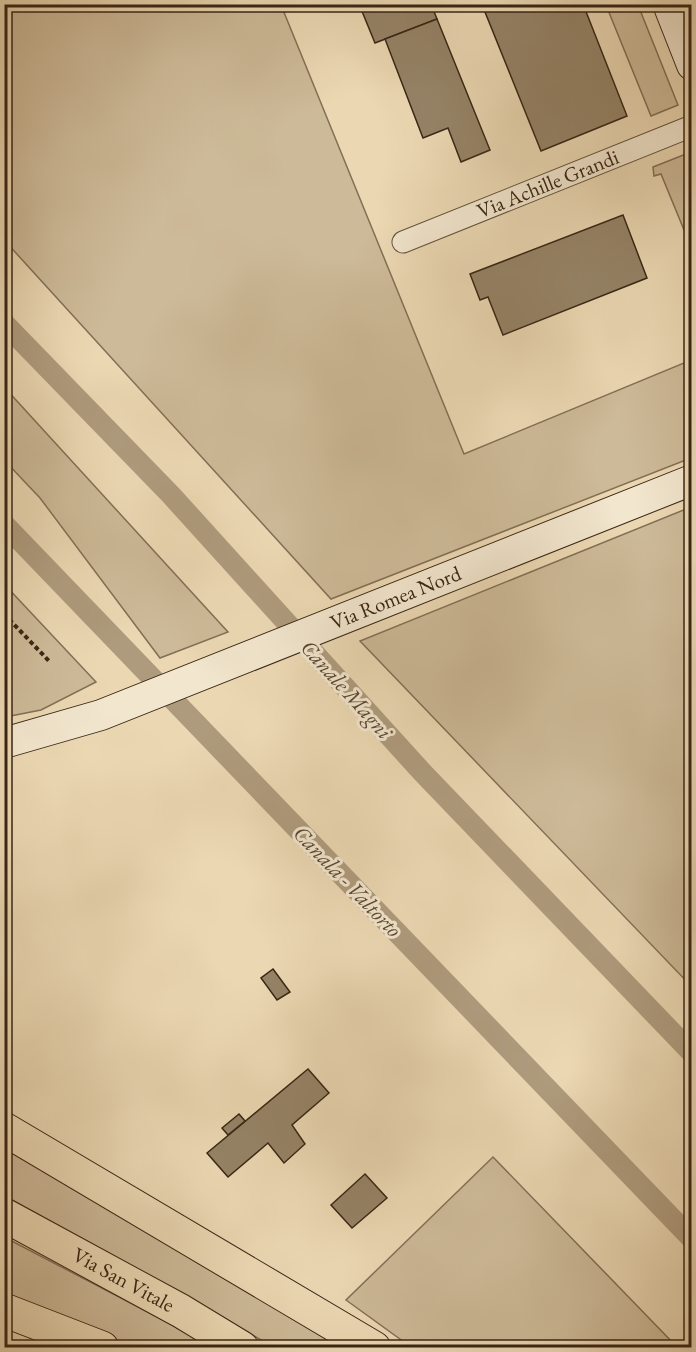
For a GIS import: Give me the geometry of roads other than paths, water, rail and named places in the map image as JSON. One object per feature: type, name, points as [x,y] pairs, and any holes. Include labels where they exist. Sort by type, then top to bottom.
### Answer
[{"type":"main road","points":[[668,4],[692,64]]},
{"type":"main road","name":"Via Romea Nord","points":[[4,764],[101,715],[692,480]]},
{"type":"main road","name":"Via Romea Nord","points":[[4,743],[101,715]]},
{"type":"main road","points":[[4,1129],[374,1347]]},
{"type":"main road","name":"Via San Vitale","points":[[4,1215],[181,1311],[242,1347]]},
{"type":"main road","points":[[4,1310],[102,1347]]},
{"type":"street","name":"Via Achille Grandi","points":[[403,242],[692,126]]},
{"type":"waterway","name":"Canale Magni","points":[[4,323],[171,495],[422,772],[692,1053]]},
{"type":"waterway","name":"Canala - Valtorto","points":[[4,524],[692,1239]]}]
